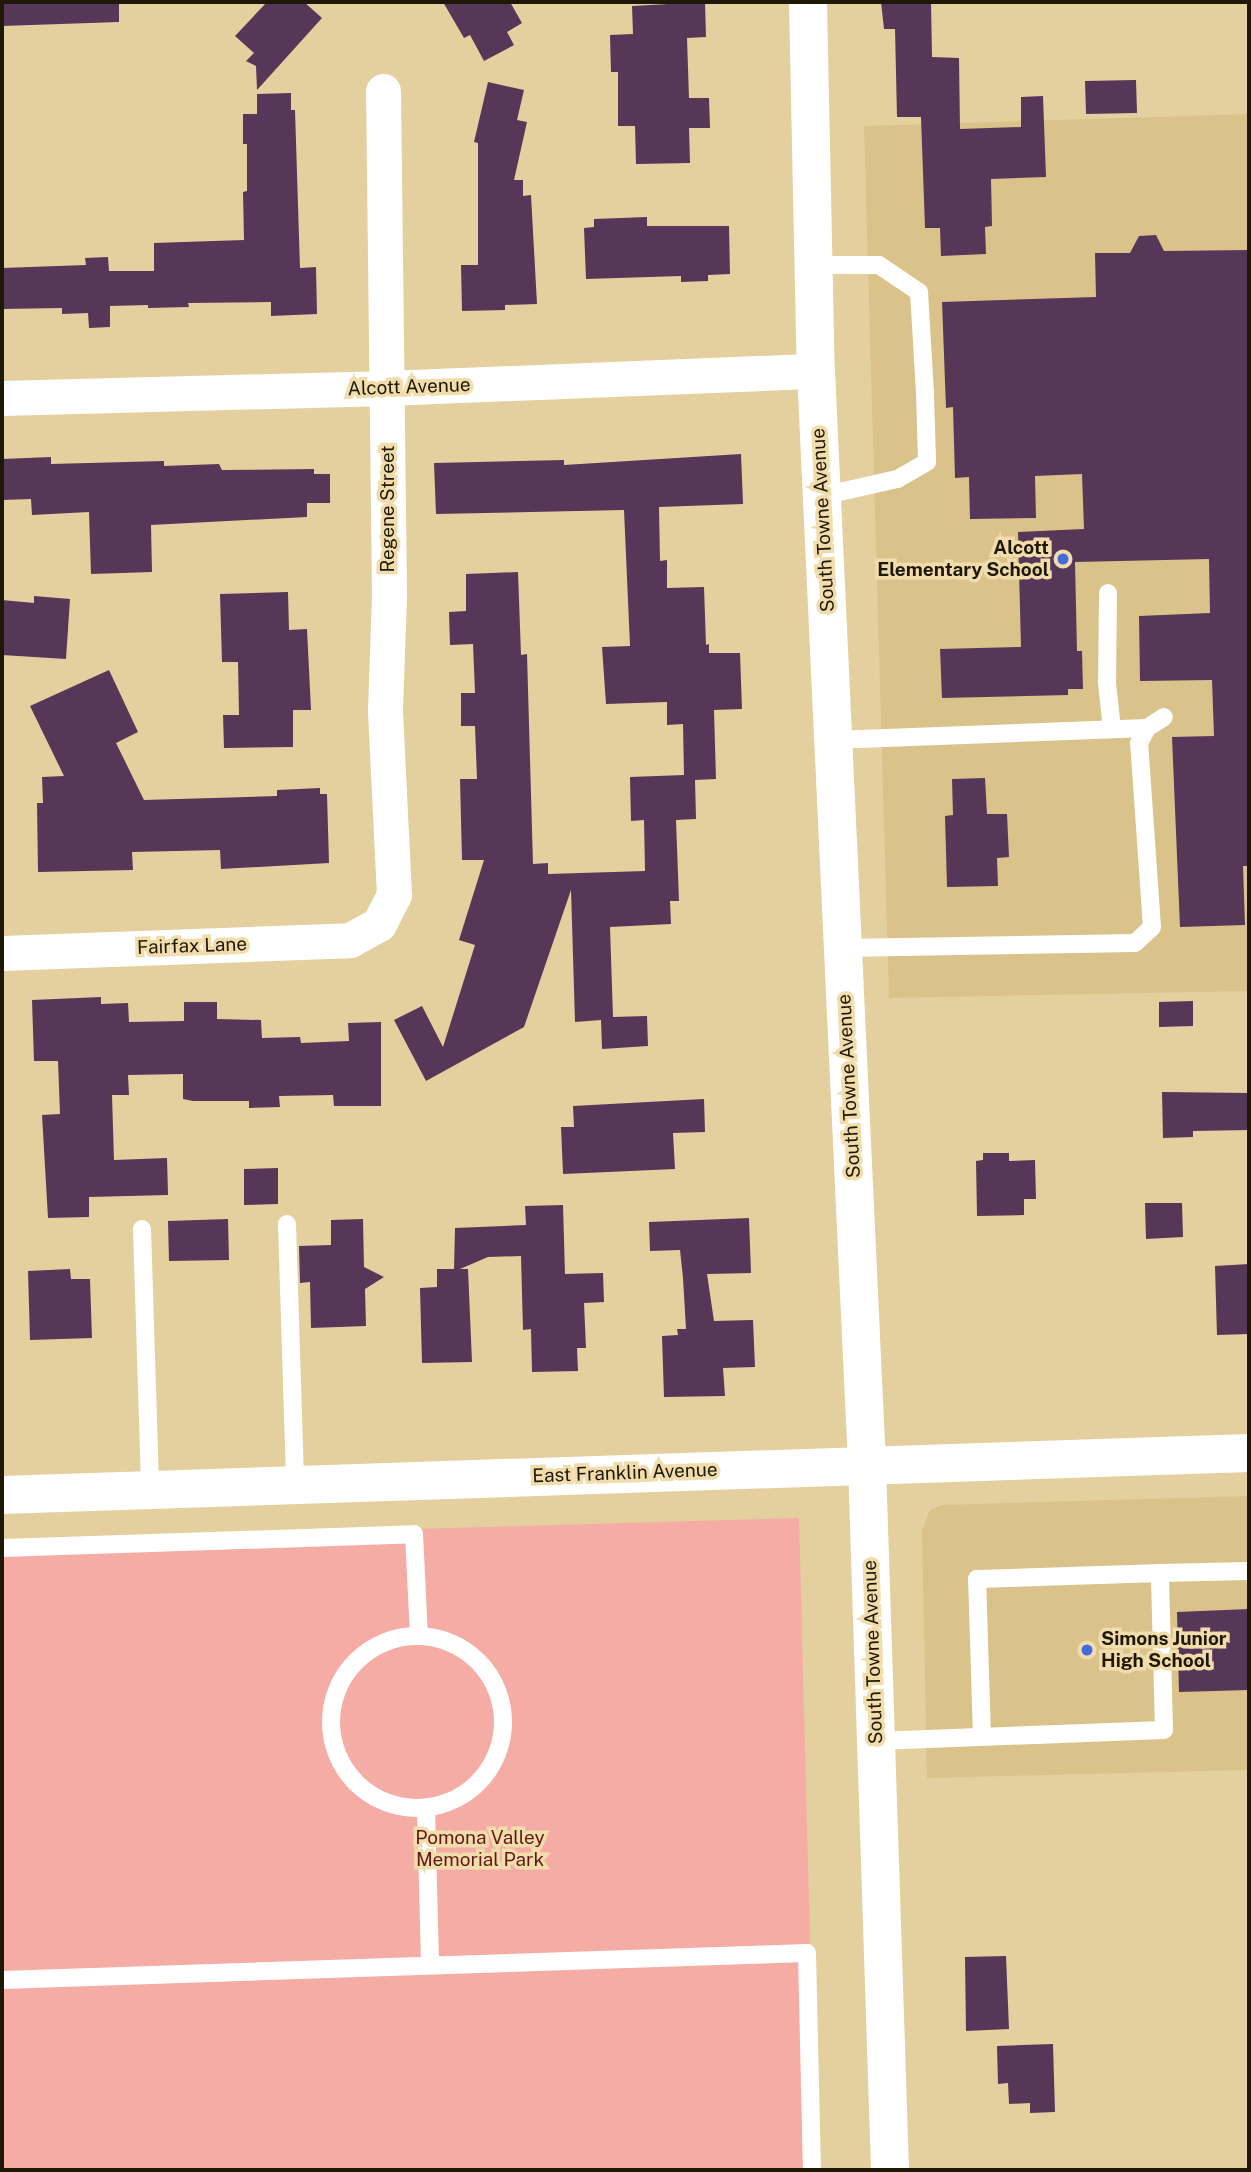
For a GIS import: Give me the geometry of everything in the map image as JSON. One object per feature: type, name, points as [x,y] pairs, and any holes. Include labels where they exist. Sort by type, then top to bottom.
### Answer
[{"type":"street","name":"South Towne Avenue","points":[[808,2],[816,371],[867,1465],[890,2170]]},
{"type":"street","name":"Regene Street","points":[[379,924],[394,895],[385,710],[388,594],[383,91]]},
{"type":"street","name":"Alcott Avenue","points":[[2,398],[387,388],[816,371]]},
{"type":"street","name":"Fairfax Lane","points":[[2,953],[350,940],[379,924]]},
{"type":"street","name":"East Franklin Avenue","points":[[2,1495],[1249,1452]]},
{"type":"lane","points":[[814,265],[879,265],[919,292],[925,393],[927,462],[897,479],[822,496]]},
{"type":"lane","points":[[1108,593],[1107,683],[1112,729]]},
{"type":"lane","points":[[834,740],[1147,727],[1164,717]]},
{"type":"lane","points":[[843,948],[1135,943],[1152,927],[1139,743],[1147,727]]},
{"type":"lane","points":[[288,1224],[295,1485]]},
{"type":"lane","points":[[142,1228],[150,1490]]},
{"type":"lane","points":[[2,1548],[414,1534],[419,1635]]},
{"type":"lane","points":[[982,1736],[977,1579],[1249,1572]]},
{"type":"lane","points":[[876,1741],[1164,1730],[1160,1573]]},
{"type":"lane","points":[[419,1635],[437,1637],[462,1647],[485,1668],[502,1701],[503,1737],[492,1767],[462,1796],[426,1809],[394,1806],[360,1788],[334,1750],[331,1706],[347,1670],[378,1645],[419,1635]]},
{"type":"lane","points":[[426,1809],[430,1965]]},
{"type":"lane","points":[[2,1980],[807,1953],[813,2170]]},
{"type":"shaded area","name":"Alcott Elementary School","points":[[1249,114],[1249,991],[889,998],[864,126]]},
{"type":"shaded area","name":"Simons Junior High School","points":[[1249,1496],[1249,1770],[927,1778],[922,1530],[930,1510],[942,1505]]},
{"type":"green space","name":"Pomona Valley Memorial Park","points":[[799,1518],[816,2170],[2,2170],[2,1541]]},
{"type":"building","points":[[2,2],[119,2],[119,22],[2,26]]},
{"type":"building","points":[[267,2],[304,2],[322,18],[257,90],[256,66],[246,61],[254,53],[235,36]]},
{"type":"building","points":[[443,2],[510,2],[522,23],[507,32],[514,45],[484,61],[470,35],[464,38]]},
{"type":"building","points":[[705,2],[706,37],[687,38],[689,98],[709,98],[710,128],[689,128],[690,163],[636,164],[635,126],[618,126],[618,72],[611,72],[610,35],[633,34],[632,6]]},
{"type":"building","points":[[881,2],[931,2],[932,57],[959,58],[960,129],[1021,127],[1021,97],[1043,96],[1046,177],[991,179],[992,226],[985,227],[986,254],[941,256],[940,228],[925,228],[921,117],[897,117],[895,29],[884,29]]},
{"type":"building","points":[[1136,80],[1137,113],[1086,114],[1085,81]]},
{"type":"building","points":[[488,82],[524,90],[517,120],[527,122],[514,180],[523,180],[523,196],[531,195],[537,304],[505,305],[505,310],[462,311],[461,265],[478,265],[478,143],[474,142]]},
{"type":"building","points":[[291,93],[291,110],[295,110],[300,268],[316,267],[317,314],[271,316],[271,302],[188,303],[189,307],[110,306],[110,327],[89,328],[88,313],[62,314],[62,308],[2,309],[2,268],[86,265],[85,258],[108,257],[109,271],[154,271],[154,243],[244,240],[243,192],[247,191],[247,144],[243,144],[243,114],[257,114],[257,94]]},
{"type":"building","points":[[647,217],[647,226],[729,226],[730,274],[708,275],[708,281],[681,282],[681,276],[586,279],[584,228],[594,227],[594,219]]},
{"type":"building","points":[[1156,235],[1164,251],[1249,250],[1249,866],[1243,866],[1245,925],[1180,927],[1172,737],[1214,736],[1212,680],[1140,681],[1139,616],[1210,613],[1209,559],[1075,562],[1077,651],[1082,651],[1083,689],[1068,689],[1068,695],[942,698],[940,649],[1021,647],[1018,532],[1084,529],[1082,474],[1035,476],[1036,518],[970,519],[969,477],[955,478],[953,407],[946,408],[942,302],[1096,297],[1095,253],[1130,253],[1139,236]]},
{"type":"building","points":[[741,454],[743,504],[659,507],[660,561],[667,560],[667,588],[704,587],[706,645],[709,644],[709,653],[740,653],[742,709],[714,710],[716,779],[695,780],[696,819],[676,820],[679,901],[670,901],[671,924],[610,927],[613,1017],[647,1016],[648,1046],[602,1049],[601,1020],[575,1022],[571,890],[524,1027],[426,1081],[394,1020],[422,1006],[443,1047],[475,945],[459,940],[484,860],[462,860],[460,779],[477,779],[475,726],[461,726],[461,693],[475,693],[473,644],[450,645],[449,612],[466,611],[466,574],[518,572],[521,655],[527,654],[533,864],[548,863],[548,874],[645,871],[644,820],[631,821],[630,777],[684,775],[683,724],[667,725],[667,702],[606,704],[602,647],[630,646],[624,510],[436,514],[434,463],[564,460],[564,465]]},
{"type":"building","points":[[51,457],[51,464],[164,461],[164,466],[219,464],[222,470],[314,469],[314,474],[330,474],[330,503],[307,503],[307,517],[151,525],[152,572],[91,574],[89,512],[32,515],[31,499],[2,500],[2,459]]},
{"type":"building","points":[[288,592],[289,630],[307,629],[311,710],[293,710],[293,747],[224,748],[223,715],[239,715],[238,662],[222,662],[220,594]]},
{"type":"building","points":[[34,596],[70,599],[66,659],[2,655],[2,600],[34,603]]},
{"type":"building","points":[[109,670],[138,732],[116,743],[144,800],[277,796],[277,790],[320,788],[320,794],[327,794],[329,863],[221,869],[220,850],[132,852],[133,870],[38,872],[37,803],[43,803],[42,777],[64,776],[30,706]]},
{"type":"building","points":[[985,778],[987,814],[1007,814],[1009,857],[997,858],[998,886],[947,887],[945,816],[953,815],[952,779]]},
{"type":"building","points":[[101,997],[101,1004],[128,1003],[129,1022],[184,1021],[184,1002],[217,1002],[217,1019],[261,1020],[262,1038],[300,1037],[301,1043],[349,1041],[348,1023],[381,1022],[381,1106],[334,1106],[333,1095],[279,1096],[280,1107],[249,1108],[249,1101],[183,1099],[183,1074],[128,1075],[129,1095],[112,1095],[114,1160],[167,1158],[168,1195],[89,1197],[89,1217],[48,1218],[42,1115],[60,1114],[58,1061],[34,1061],[32,1000]]},
{"type":"building","points":[[1193,1001],[1193,1026],[1159,1027],[1159,1002]]},
{"type":"building","points":[[1162,1092],[1249,1093],[1249,1130],[1193,1131],[1193,1137],[1163,1138]]},
{"type":"building","points":[[704,1099],[705,1132],[673,1133],[675,1169],[563,1174],[561,1127],[574,1127],[573,1106]]},
{"type":"building","points":[[983,1153],[1009,1153],[1009,1161],[1035,1160],[1036,1199],[1024,1199],[1024,1215],[977,1216],[976,1161],[983,1160]]},
{"type":"building","points":[[278,1168],[278,1204],[244,1205],[244,1169]]},
{"type":"building","points":[[1145,1203],[1182,1203],[1183,1237],[1146,1239]]},
{"type":"building","points":[[563,1205],[565,1274],[603,1273],[604,1302],[584,1303],[586,1348],[577,1348],[578,1371],[532,1372],[531,1329],[523,1330],[521,1256],[488,1257],[460,1269],[468,1269],[472,1362],[422,1363],[420,1288],[437,1287],[437,1269],[454,1269],[455,1228],[526,1225],[525,1206]]},
{"type":"building","points":[[749,1218],[751,1273],[707,1274],[714,1321],[753,1320],[755,1367],[723,1368],[725,1396],[664,1397],[662,1336],[678,1335],[677,1329],[686,1329],[683,1278],[680,1250],[650,1251],[649,1222]]},
{"type":"building","points":[[228,1219],[229,1260],[169,1261],[168,1221]]},
{"type":"building","points":[[363,1219],[364,1267],[384,1277],[365,1289],[366,1326],[311,1328],[310,1282],[300,1283],[299,1246],[331,1245],[331,1220]]},
{"type":"building","points":[[1249,1264],[1249,1334],[1217,1335],[1215,1266]]},
{"type":"building","points":[[70,1269],[71,1279],[90,1279],[92,1338],[30,1340],[28,1271]]},
{"type":"building","points":[[1249,1609],[1249,1690],[1179,1692],[1177,1612]]},
{"type":"building","points":[[1006,1956],[1009,2029],[966,2031],[965,1957]]},
{"type":"building","points":[[1053,2044],[1055,2112],[1030,2113],[1030,2103],[1009,2104],[1008,2083],[998,2084],[997,2046]]},
{"type":"place","name":"Alcott Elementary School","points":[[1063,559]]},
{"type":"place","name":"Simons Junior High School","points":[[1087,1650]]}]
